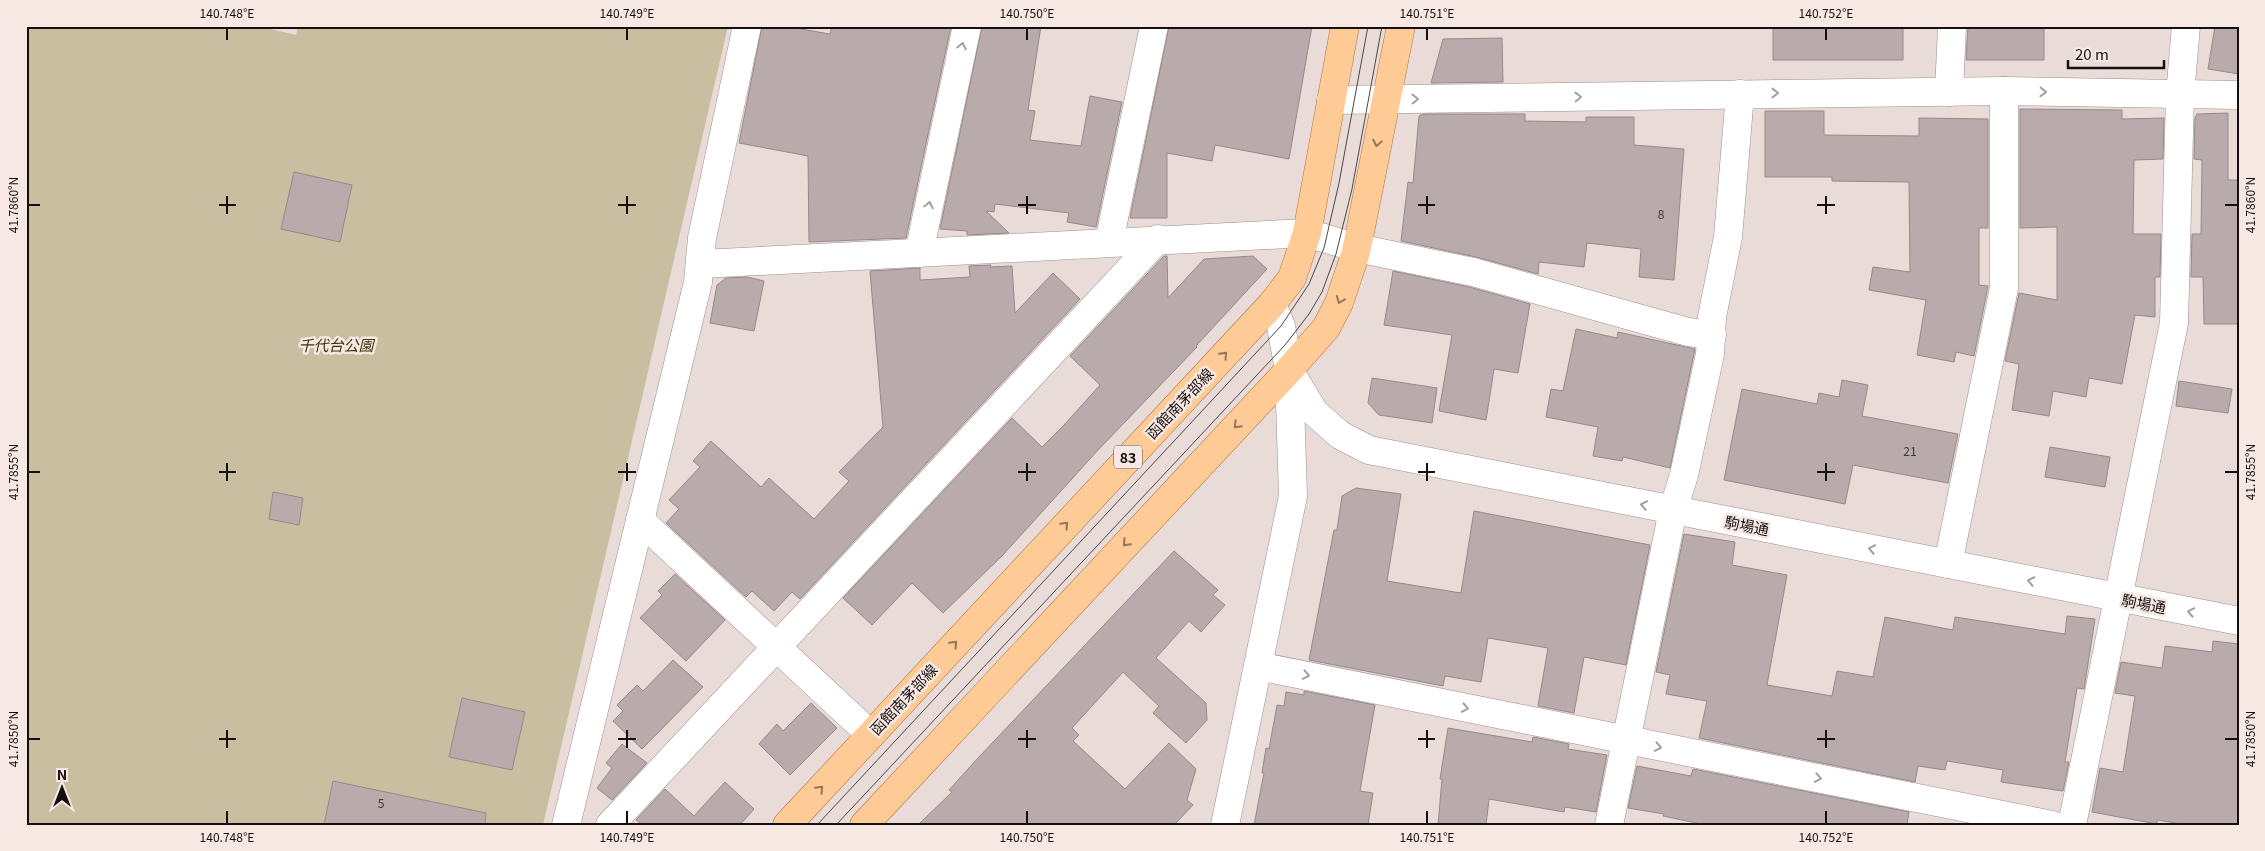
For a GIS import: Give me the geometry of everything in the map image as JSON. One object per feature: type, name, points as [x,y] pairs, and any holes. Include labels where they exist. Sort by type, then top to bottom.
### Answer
[{"type":"main road","name":"函館南茅部線","points":[[787,825],[1272,304],[1292,278],[1307,233],[1345,26]]},
{"type":"main road","points":[[864,825],[1326,328],[1339,303],[1357,248],[1401,26]]},
{"type":"street","points":[[566,825],[701,264],[702,238],[747,26]]},
{"type":"street","points":[[919,253],[967,26]]},
{"type":"street","points":[[1109,242],[1154,26]]},
{"type":"street","points":[[1948,92],[1952,26]]},
{"type":"street","points":[[2072,825],[2174,323],[2180,95],[2186,26]]},
{"type":"street","points":[[1331,100],[2004,90],[2239,95]]},
{"type":"street","points":[[1948,564],[2004,288],[2004,90]]},
{"type":"street","points":[[1610,825],[1673,510],[1684,475],[1712,335],[1712,317],[1728,237],[1740,94]]},
{"type":"street","points":[[701,264],[1158,239],[1307,233],[1357,248],[1473,272],[1688,332],[1712,335]]},
{"type":"street","points":[[610,825],[1158,239]]},
{"type":"street","points":[[1225,825],[1293,496],[1289,370],[1281,326],[1272,304]]},
{"type":"street","name":"駒場通","points":[[1289,370],[1314,412],[1340,435],[1369,450],[2239,621]]},
{"type":"street","points":[[640,520],[778,646],[870,735]]},
{"type":"street","points":[[1258,666],[2052,825]]},
{"type":"green space","name":"千代台公園","points":[[26,26],[258,26],[296,35],[298,26],[728,26],[543,825],[26,825]]},
{"type":"building","points":[[762,26],[784,26],[830,34],[832,26],[951,26],[906,238],[809,242],[808,156],[739,143]]},
{"type":"building","points":[[982,26],[1041,26],[1028,110],[1035,111],[1030,140],[1081,146],[1090,96],[1122,102],[1096,227],[1067,222],[1069,213],[995,204],[994,212],[986,211],[1009,233],[967,235],[967,231],[940,229]]},
{"type":"building","points":[[1169,26],[1312,26],[1289,159],[1215,145],[1212,161],[1167,153],[1167,218],[1130,218]]},
{"type":"building","points":[[1773,26],[1903,26],[1903,60],[1773,60]]},
{"type":"building","points":[[1968,26],[2044,26],[2044,60],[1966,60]]},
{"type":"building","points":[[2215,26],[2239,26],[2239,74],[2208,69]]},
{"type":"building","points":[[1502,38],[1503,82],[1431,83],[1443,39]]},
{"type":"building","points":[[2020,109],[2122,110],[2122,119],[2164,118],[2163,159],[2134,160],[2133,234],[2161,234],[2160,277],[2155,277],[2155,317],[2135,315],[2122,384],[2089,378],[2086,397],[2053,391],[2049,416],[2012,410],[2019,364],[2005,361],[2019,293],[2057,300],[2057,227],[2020,228]]},
{"type":"building","points":[[1765,111],[1824,111],[1824,135],[1919,136],[1919,118],[1988,119],[1988,228],[1979,228],[1979,285],[1988,286],[1974,356],[1956,352],[1954,362],[1917,355],[1926,300],[1869,290],[1873,267],[1910,272],[1909,182],[1832,181],[1832,177],[1765,177]]},
{"type":"building","points":[[2228,113],[2228,180],[2239,180],[2239,324],[2204,324],[2203,277],[2191,277],[2192,234],[2201,234],[2202,160],[2194,159],[2195,118],[2197,114]]},
{"type":"building","points":[[1423,114],[1525,114],[1525,121],[1586,122],[1586,117],[1634,117],[1634,145],[1684,149],[1674,280],[1639,277],[1641,249],[1587,243],[1584,267],[1539,262],[1538,274],[1476,257],[1401,241],[1408,182],[1413,183],[1419,116]]},
{"type":"building","points":[[294,172],[352,185],[340,242],[281,229]]},
{"type":"building","points":[[1164,256],[1167,256],[1168,298],[1204,259],[1253,256],[1267,269],[1002,556],[943,613],[912,583],[872,625],[843,598],[1012,418],[1042,447],[1064,425],[1100,385],[1070,356]]},
{"type":"building","points":[[991,265],[990,267],[1012,266],[1015,313],[1053,273],[1080,299],[800,599],[792,592],[774,611],[752,591],[746,597],[666,523],[679,509],[669,500],[700,467],[693,461],[711,441],[761,487],[769,478],[814,519],[849,481],[839,472],[883,427],[870,271],[920,268],[920,280],[970,277],[969,266]]},
{"type":"building","points":[[1393,271],[1469,287],[1530,304],[1518,373],[1494,369],[1486,420],[1439,411],[1452,335],[1384,325]]},
{"type":"building","points":[[747,277],[764,281],[754,331],[710,323],[717,285],[726,278]]},
{"type":"building","points":[[1576,329],[1617,338],[1618,332],[1695,349],[1670,468],[1623,457],[1622,461],[1593,456],[1598,427],[1546,417],[1551,389],[1563,391]]},
{"type":"building","points":[[1372,378],[1437,388],[1432,423],[1379,415],[1368,403]]},
{"type":"building","points":[[1842,380],[1868,385],[1862,416],[1958,434],[1948,483],[1853,465],[1845,504],[1724,480],[1742,389],[1817,404],[1819,393],[1839,397]]},
{"type":"building","points":[[2179,381],[2232,389],[2228,413],[2176,406]]},
{"type":"building","points":[[2050,447],[2110,457],[2105,487],[2045,477]]},
{"type":"building","points":[[1356,488],[1401,494],[1387,581],[1461,593],[1474,511],[1650,545],[1626,665],[1584,657],[1574,713],[1538,706],[1548,648],[1488,638],[1481,682],[1445,676],[1443,686],[1309,660],[1334,530],[1337,530],[1342,496]]},
{"type":"building","points":[[273,492],[303,498],[299,525],[269,519]]},
{"type":"building","points":[[1684,534],[1735,542],[1732,565],[1787,575],[1767,685],[1832,696],[1837,671],[1873,677],[1885,617],[1953,630],[1955,617],[2065,634],[2067,616],[2095,619],[2084,689],[2077,688],[2065,762],[2069,762],[2063,791],[2001,782],[2003,770],[1947,761],[1945,770],[1918,766],[1915,782],[1699,738],[1707,701],[1666,694],[1670,675],[1656,672]]},
{"type":"building","points":[[1174,551],[1218,590],[1213,595],[1225,605],[1201,632],[1189,621],[1156,658],[1206,703],[1207,720],[1186,743],[1153,713],[1159,706],[1123,672],[1072,728],[1079,735],[1073,741],[1125,789],[1169,743],[1196,769],[1187,800],[1193,805],[1174,825],[918,825],[952,792],[949,790],[978,758]]},
{"type":"building","points":[[675,574],[725,620],[686,661],[640,618],[662,595],[658,591]]},
{"type":"building","points":[[2213,641],[2239,644],[2239,825],[2187,825],[2157,820],[2157,824],[2092,812],[2100,768],[2123,772],[2135,696],[2115,693],[2121,662],[2162,668],[2165,646],[2212,652]]},
{"type":"building","points":[[673,660],[703,687],[642,749],[613,721],[623,711],[617,705],[637,685],[643,691]]},
{"type":"building","points":[[1304,691],[1375,705],[1360,791],[1373,793],[1368,825],[1254,825],[1264,773],[1262,773],[1266,748],[1269,749],[1277,705],[1284,706],[1286,692],[1304,695]]},
{"type":"building","points":[[462,698],[525,712],[512,770],[449,757]]},
{"type":"building","points":[[811,703],[837,728],[790,775],[759,744],[777,724],[783,731]]},
{"type":"building","points":[[1448,728],[1532,742],[1533,737],[1569,744],[1568,749],[1607,755],[1596,812],[1565,807],[1564,812],[1489,799],[1486,825],[1438,825],[1442,779],[1440,779]]},
{"type":"building","points":[[622,744],[647,763],[612,800],[597,788],[612,768],[606,763]]},
{"type":"building","points":[[1637,766],[1691,776],[1693,769],[1909,812],[1907,825],[1706,825],[1663,816],[1664,814],[1628,808]]},
{"type":"building","points":[[333,781],[486,813],[485,825],[324,825]]},
{"type":"building","points":[[725,782],[754,809],[740,825],[643,825],[636,820],[665,789],[694,816]]},
{"type":"tram line","points":[[817,825],[1281,326],[1309,284],[1324,248],[1339,183],[1368,26]]},
{"type":"tram line","points":[[836,825],[1285,345],[1309,314],[1322,292],[1336,254],[1352,189],[1382,26]]}]
